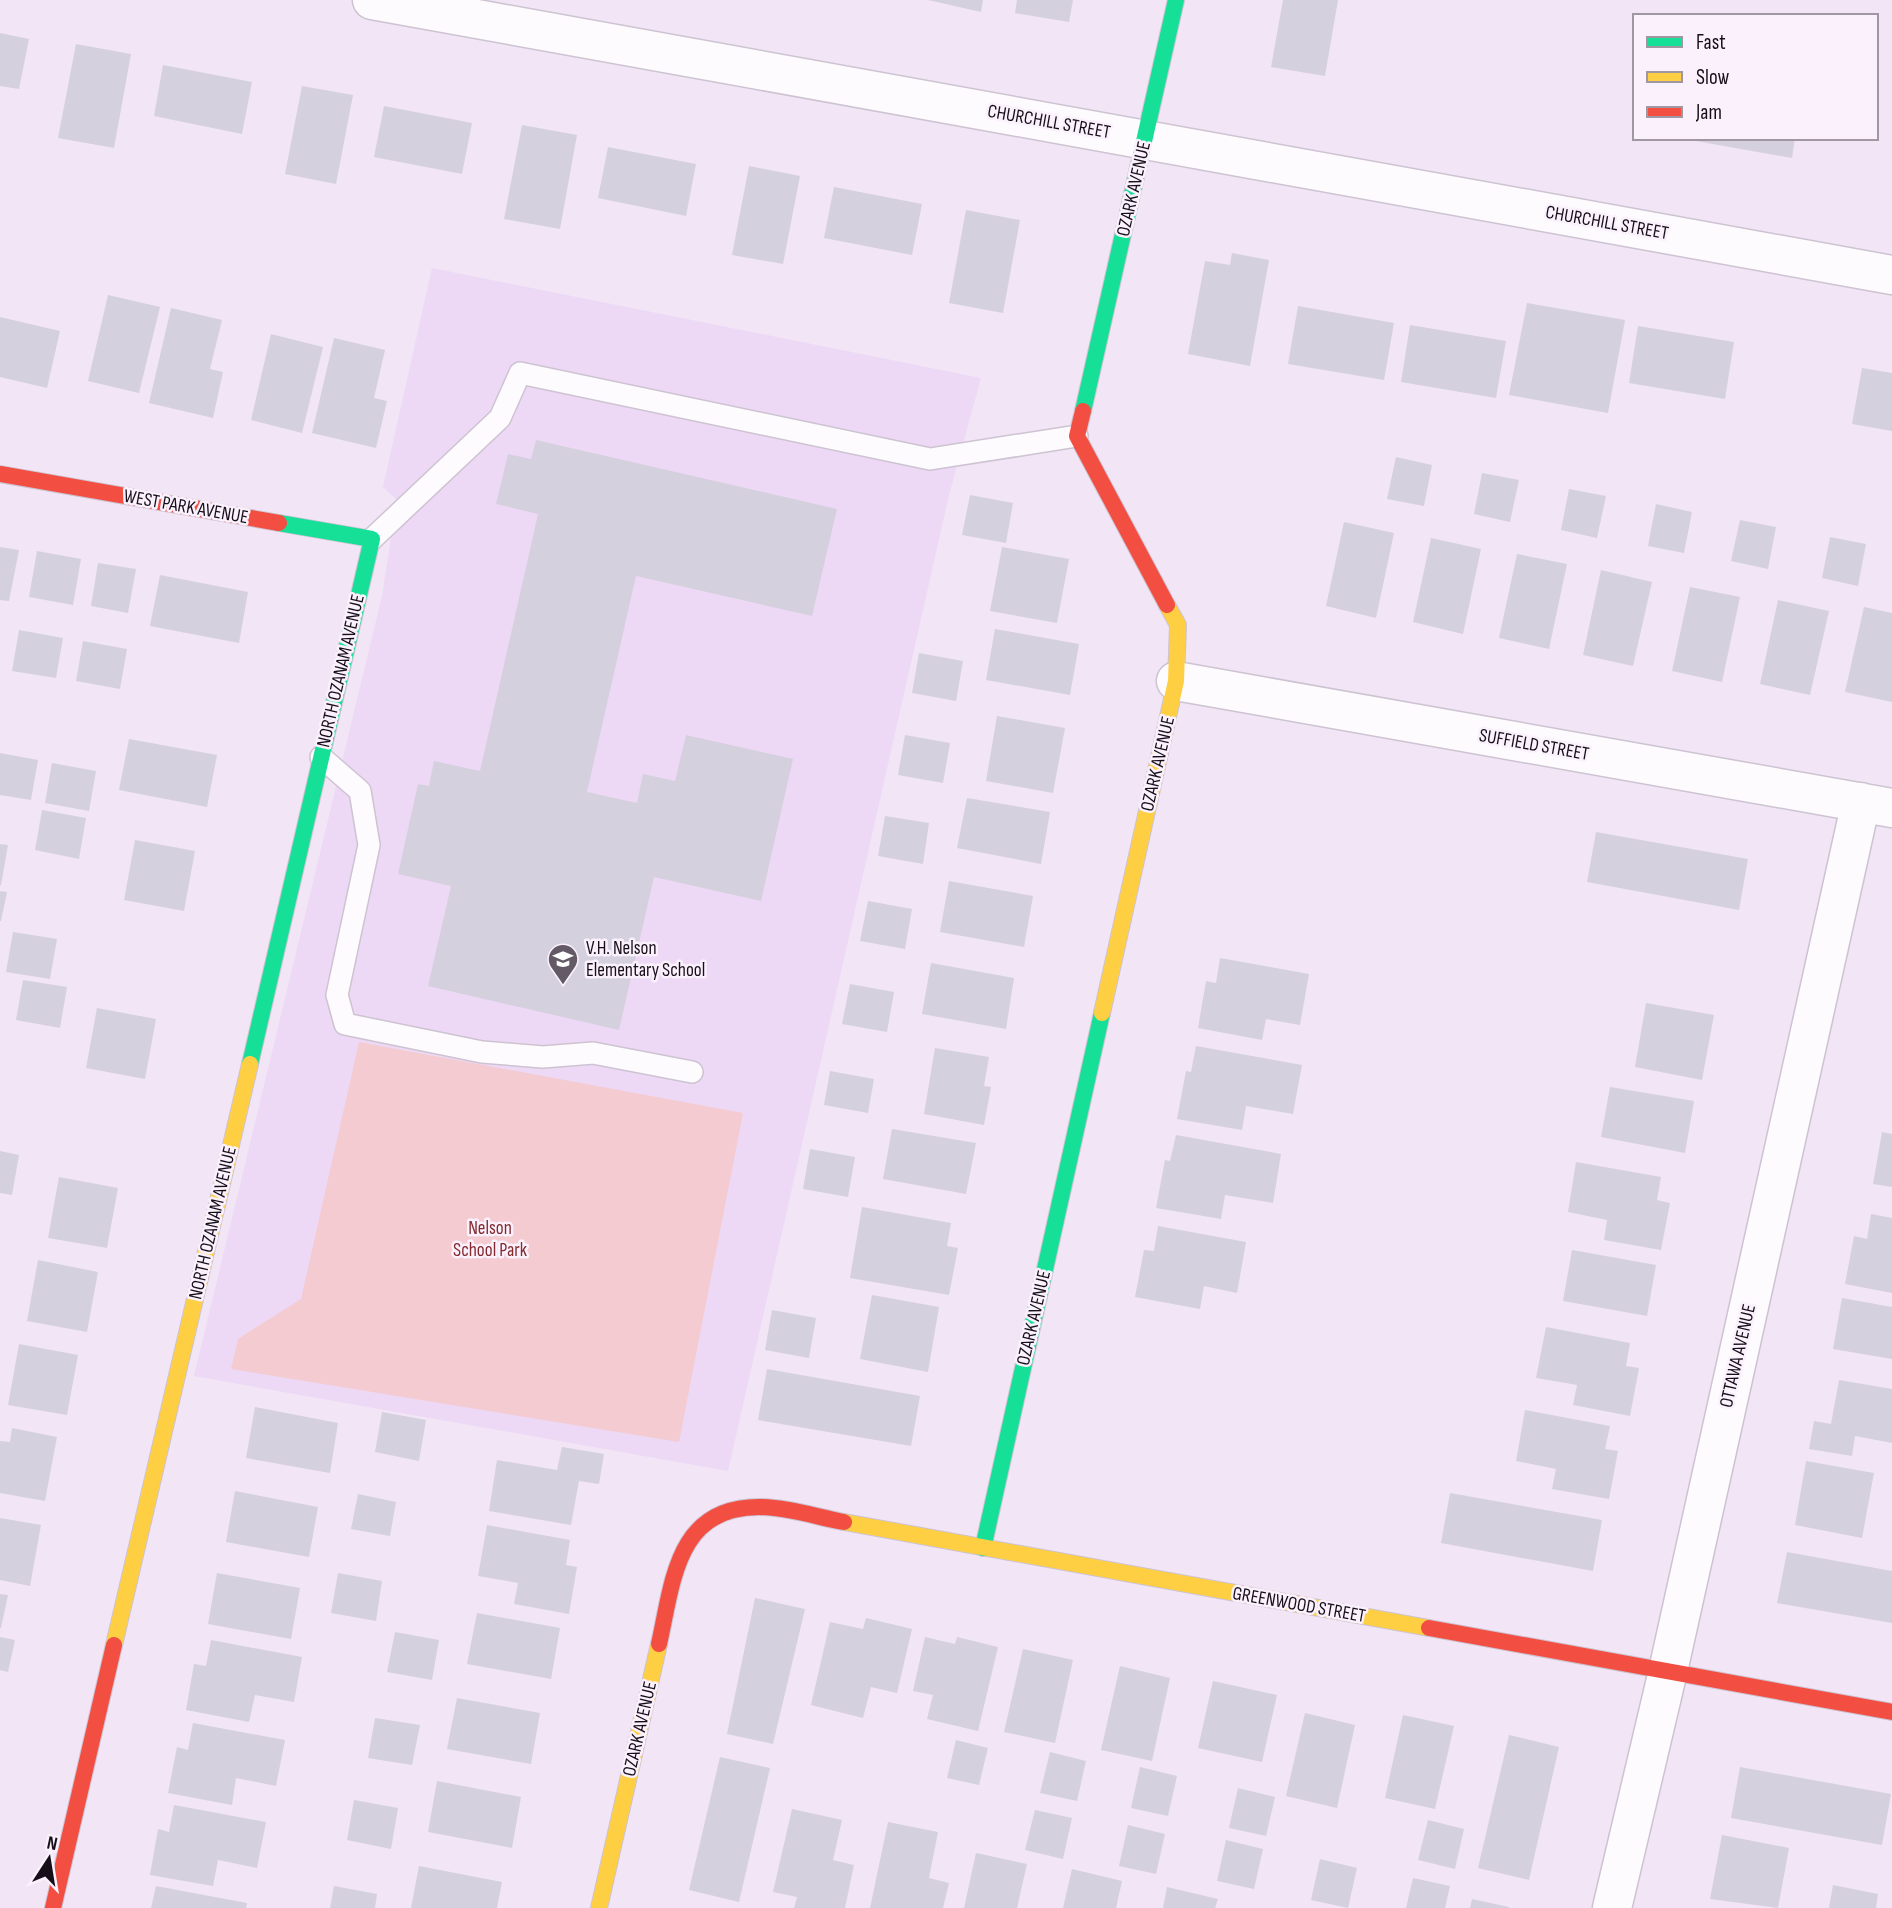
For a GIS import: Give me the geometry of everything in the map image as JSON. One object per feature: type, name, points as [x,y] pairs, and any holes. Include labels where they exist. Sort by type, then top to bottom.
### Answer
[{"type":"street","name":"CHURCHILL STREET","points":[[372,0],[1892,275]]},
{"type":"street","name":"OZARK AVENUE","points":[[983,1548],[1176,681],[1178,625],[1077,436],[1176,0]]},
{"type":"street","name":"WEST PARK AVENUE","points":[[0,474],[372,539]]},
{"type":"street","name":"NORTH OZANAM AVENUE","points":[[53,1908],[372,539]]},
{"type":"street","name":"SUFFIELD STREET","points":[[1176,681],[1876,805]]},
{"type":"street","name":"OTTAWA AVENUE","points":[[1612,1908],[1876,805]]},
{"type":"street","name":"GREENWOOD STREET","points":[[706,1517],[726,1510],[760,1507],[1892,1712]]},
{"type":"street","name":"OZARK AVENUE","points":[[599,1908],[676,1567],[687,1540],[706,1517]]},
{"type":"lane","points":[[372,539],[500,418],[520,373],[930,459],[1077,436]]},
{"type":"lane","points":[[321,757],[360,791],[369,845],[337,995],[345,1024],[482,1052],[543,1058],[593,1053],[692,1072]]},
{"type":"shaded area","name":"V.H. Nelson Elementary School","points":[[432,268],[981,378],[949,495],[728,1471],[194,1376],[382,596],[397,500],[383,487]]},
{"type":"green space","name":"Nelson School Park","points":[[359,1042],[743,1113],[679,1442],[231,1369],[238,1339],[301,1299]]},
{"type":"building","points":[[928,0],[983,0],[981,12]]},
{"type":"building","points":[[1017,0],[1073,0],[1069,22],[1015,13]]},
{"type":"building","points":[[1283,0],[1338,0],[1325,76],[1271,67]]},
{"type":"building","points":[[0,33],[29,39],[19,89],[0,86]]},
{"type":"building","points":[[76,44],[131,54],[114,148],[58,138]]},
{"type":"building","points":[[163,65],[252,82],[242,134],[154,116]]},
{"type":"building","points":[[302,86],[353,95],[336,184],[285,174]]},
{"type":"building","points":[[384,106],[472,123],[462,174],[374,157]]},
{"type":"building","points":[[522,125],[577,135],[560,229],[504,219]]},
{"type":"building","points":[[1696,140],[1795,140],[1792,158]]},
{"type":"building","points":[[608,147],[696,164],[686,216],[598,198]]},
{"type":"building","points":[[749,166],[800,176],[783,264],[732,255]]},
{"type":"building","points":[[834,187],[922,204],[912,255],[824,238]]},
{"type":"building","points":[[966,210],[1020,220],[1003,313],[949,303]]},
{"type":"building","points":[[1232,253],[1269,260],[1250,366],[1188,354],[1205,261],[1230,265]]},
{"type":"building","points":[[108,295],[160,307],[139,393],[88,381]]},
{"type":"building","points":[[1527,303],[1625,320],[1608,413],[1509,395]]},
{"type":"building","points":[[1298,306],[1394,323],[1384,380],[1288,364]]},
{"type":"building","points":[[171,308],[222,320],[210,369],[223,372],[213,418],[149,403]]},
{"type":"building","points":[[0,317],[60,331],[47,388],[0,377]]},
{"type":"building","points":[[1410,325],[1506,341],[1496,398],[1401,382]]},
{"type":"building","points":[[1638,326],[1734,342],[1725,399],[1629,383]]},
{"type":"building","points":[[271,334],[323,347],[302,433],[251,420]]},
{"type":"building","points":[[334,338],[385,350],[374,398],[387,401],[376,448],[312,433]]},
{"type":"building","points":[[1862,368],[1892,373],[1892,431],[1852,424]]},
{"type":"building","points":[[536,440],[837,509],[812,616],[636,576],[587,792],[637,803],[643,774],[675,781],[686,735],[793,759],[761,901],[654,877],[619,1030],[428,986],[451,886],[398,874],[418,784],[429,786],[434,761],[480,771],[538,514],[496,504],[508,454],[531,459]]},
{"type":"building","points":[[1396,457],[1432,465],[1424,506],[1387,499]]},
{"type":"building","points":[[1482,473],[1519,480],[1510,522],[1474,514]]},
{"type":"building","points":[[1569,489],[1606,496],[1597,538],[1561,530]]},
{"type":"building","points":[[970,495],[1013,503],[1006,543],[962,535]]},
{"type":"building","points":[[1656,504],[1692,512],[1684,553],[1648,546]]},
{"type":"building","points":[[1740,520],[1776,527],[1768,569],[1731,561]]},
{"type":"building","points":[[1344,522],[1394,533],[1376,618],[1326,606]]},
{"type":"building","points":[[1830,537],[1866,544],[1858,586],[1822,578]]},
{"type":"building","points":[[1431,538],[1481,549],[1463,634],[1413,622]]},
{"type":"building","points":[[0,547],[19,550],[9,601],[0,600]]},
{"type":"building","points":[[1002,547],[1069,559],[1057,623],[990,611]]},
{"type":"building","points":[[37,551],[81,559],[73,605],[29,597]]},
{"type":"building","points":[[1517,554],[1567,564],[1549,649],[1499,638]]},
{"type":"building","points":[[98,563],[136,569],[128,613],[91,606]]},
{"type":"building","points":[[1601,570],[1652,582],[1633,666],[1583,655]]},
{"type":"building","points":[[160,575],[248,592],[239,643],[150,626]]},
{"type":"building","points":[[1690,587],[1740,597],[1722,682],[1672,671]]},
{"type":"building","points":[[1778,600],[1829,611],[1810,695],[1760,684]]},
{"type":"building","points":[[1864,607],[1892,613],[1892,702],[1845,692]]},
{"type":"building","points":[[995,629],[1079,644],[1070,695],[986,680]]},
{"type":"building","points":[[19,630],[63,638],[56,678],[12,671]]},
{"type":"building","points":[[83,641],[127,649],[120,689],[76,681]]},
{"type":"building","points":[[919,653],[963,661],[956,701],[912,693]]},
{"type":"building","points":[[997,716],[1065,728],[1053,793],[986,781]]},
{"type":"building","points":[[905,735],[950,743],[943,783],[898,775]]},
{"type":"building","points":[[129,739],[217,755],[207,807],[119,790]]},
{"type":"building","points":[[0,753],[38,760],[31,800],[0,795]]},
{"type":"building","points":[[52,763],[96,771],[89,811],[45,803]]},
{"type":"building","points":[[967,798],[1050,812],[1041,864],[957,848]]},
{"type":"building","points":[[42,810],[86,818],[79,859],[35,850]]},
{"type":"building","points":[[885,816],[929,823],[923,864],[878,856]]},
{"type":"building","points":[[1596,832],[1748,859],[1739,910],[1587,882]]},
{"type":"building","points":[[135,840],[195,851],[184,911],[124,900]]},
{"type":"building","points":[[0,844],[8,845],[1,885],[0,885]]},
{"type":"building","points":[[949,881],[1033,896],[1024,947],[940,932]]},
{"type":"building","points":[[0,891],[7,892],[1,921],[0,921]]},
{"type":"building","points":[[868,901],[912,909],[905,949],[860,941]]},
{"type":"building","points":[[13,932],[57,939],[50,979],[6,972]]},
{"type":"building","points":[[1220,958],[1309,974],[1300,1025],[1266,1019],[1262,1040],[1198,1028],[1206,981],[1216,983]]},
{"type":"building","points":[[931,963],[1014,978],[1006,1029],[922,1014]]},
{"type":"building","points":[[23,980],[67,987],[60,1028],[16,1020]]},
{"type":"building","points":[[850,984],[894,992],[887,1032],[842,1024]]},
{"type":"building","points":[[1646,1003],[1714,1015],[1702,1080],[1635,1067]]},
{"type":"building","points":[[97,1008],[156,1019],[145,1079],[86,1068]]},
{"type":"building","points":[[1196,1046],[1302,1065],[1293,1114],[1246,1106],[1242,1130],[1177,1119],[1186,1071],[1191,1072]]},
{"type":"building","points":[[935,1048],[989,1057],[984,1086],[991,1087],[984,1125],[924,1114]]},
{"type":"building","points":[[830,1071],[874,1079],[868,1113],[824,1105]]},
{"type":"building","points":[[1610,1087],[1694,1101],[1685,1153],[1601,1137]]},
{"type":"building","points":[[892,1129],[976,1143],[966,1194],[883,1179]]},
{"type":"building","points":[[1882,1132],[1892,1134],[1892,1187],[1873,1184]]},
{"type":"building","points":[[1176,1135],[1281,1154],[1273,1203],[1225,1195],[1221,1219],[1156,1208],[1165,1160],[1170,1161]]},
{"type":"building","points":[[810,1149],[855,1157],[848,1197],[803,1189]]},
{"type":"building","points":[[0,1151],[19,1155],[12,1195],[0,1193]]},
{"type":"building","points":[[1576,1162],[1661,1177],[1657,1200],[1670,1203],[1661,1250],[1604,1240],[1607,1220],[1568,1212]]},
{"type":"building","points":[[59,1177],[118,1188],[107,1248],[48,1238]]},
{"type":"building","points":[[862,1207],[951,1223],[947,1246],[958,1248],[949,1295],[850,1278]]},
{"type":"building","points":[[1871,1214],[1892,1218],[1892,1293],[1845,1284],[1854,1236],[1867,1239]]},
{"type":"building","points":[[1158,1226],[1246,1242],[1237,1293],[1204,1286],[1200,1309],[1135,1297],[1144,1250],[1154,1251]]},
{"type":"building","points":[[1572,1250],[1656,1265],[1647,1316],[1563,1301]]},
{"type":"building","points":[[38,1260],[98,1272],[87,1332],[27,1321]]},
{"type":"building","points":[[872,1295],[939,1307],[928,1372],[860,1359]]},
{"type":"building","points":[[1842,1298],[1892,1307],[1892,1359],[1833,1349]]},
{"type":"building","points":[[772,1310],[816,1318],[809,1358],[765,1350]]},
{"type":"building","points":[[1546,1327],[1630,1343],[1626,1366],[1639,1368],[1630,1416],[1573,1405],[1577,1385],[1536,1378]]},
{"type":"building","points":[[19,1344],[78,1355],[67,1415],[8,1405]]},
{"type":"building","points":[[767,1369],[920,1396],[911,1446],[758,1420]]},
{"type":"building","points":[[1839,1380],[1892,1389],[1892,1443],[1855,1436],[1852,1456],[1809,1449],[1814,1421],[1831,1424]]},
{"type":"building","points":[[255,1407],[338,1423],[330,1473],[246,1458]]},
{"type":"building","points":[[1525,1410],[1610,1426],[1605,1449],[1618,1451],[1609,1499],[1552,1489],[1556,1469],[1516,1461]]},
{"type":"building","points":[[382,1412],[426,1420],[419,1461],[375,1452]]},
{"type":"building","points":[[12,1428],[57,1437],[45,1501],[0,1493],[0,1441],[10,1442]]},
{"type":"building","points":[[562,1447],[604,1454],[599,1484],[579,1481],[571,1525],[489,1511],[497,1460],[557,1470]]},
{"type":"building","points":[[1806,1461],[1874,1473],[1862,1538],[1795,1525]]},
{"type":"building","points":[[235,1491],[318,1507],[309,1557],[226,1542]]},
{"type":"building","points":[[1450,1493],[1602,1520],[1593,1571],[1441,1543]]},
{"type":"building","points":[[358,1494],[396,1502],[390,1536],[351,1529]]},
{"type":"building","points":[[0,1518],[41,1525],[30,1586],[0,1580]]},
{"type":"building","points":[[487,1525],[570,1540],[566,1565],[577,1567],[569,1614],[514,1604],[518,1583],[478,1576]]},
{"type":"building","points":[[1787,1552],[1892,1571],[1892,1623],[1777,1603]]},
{"type":"building","points":[[217,1573],[300,1588],[291,1639],[208,1624]]},
{"type":"building","points":[[338,1573],[382,1581],[376,1621],[331,1613]]},
{"type":"building","points":[[0,1594],[8,1595],[1,1628],[0,1628]]},
{"type":"building","points":[[755,1598],[805,1609],[773,1744],[727,1734]]},
{"type":"building","points":[[477,1613],[560,1628],[551,1679],[467,1664]]},
{"type":"building","points":[[866,1618],[912,1629],[897,1693],[871,1687],[863,1718],[811,1705],[830,1622],[863,1629]]},
{"type":"building","points":[[395,1632],[439,1640],[432,1680],[387,1672]]},
{"type":"building","points":[[0,1637],[15,1640],[8,1672],[0,1670]]},
{"type":"building","points":[[925,1637],[955,1644],[957,1637],[998,1647],[978,1731],[927,1719],[933,1695],[913,1691]]},
{"type":"building","points":[[211,1640],[302,1657],[294,1702],[255,1695],[249,1722],[186,1710],[194,1664],[206,1666]]},
{"type":"building","points":[[1023,1649],[1073,1660],[1055,1743],[1004,1732]]},
{"type":"building","points":[[1120,1666],[1170,1678],[1152,1761],[1101,1750]]},
{"type":"building","points":[[1213,1681],[1277,1695],[1262,1762],[1198,1748]]},
{"type":"building","points":[[457,1698],[540,1713],[531,1764],[447,1749]]},
{"type":"building","points":[[1305,1713],[1355,1725],[1337,1808],[1286,1796]]},
{"type":"building","points":[[1403,1715],[1454,1726],[1435,1809],[1385,1798]]},
{"type":"building","points":[[375,1718],[420,1725],[412,1765],[368,1758]]},
{"type":"building","points":[[193,1723],[285,1740],[276,1786],[236,1778],[232,1805],[168,1793],[177,1747],[188,1750]]},
{"type":"building","points":[[1509,1735],[1559,1747],[1529,1880],[1478,1868]]},
{"type":"building","points":[[956,1740],[988,1748],[979,1785],[947,1778]]},
{"type":"building","points":[[1050,1752],[1086,1761],[1077,1801],[1040,1793]]},
{"type":"building","points":[[720,1757],[770,1768],[739,1902],[689,1890]]},
{"type":"building","points":[[1140,1767],[1177,1776],[1168,1816],[1131,1808]]},
{"type":"building","points":[[1740,1767],[1891,1794],[1882,1845],[1731,1818]]},
{"type":"building","points":[[437,1781],[521,1797],[512,1848],[428,1832]]},
{"type":"building","points":[[1238,1788],[1275,1797],[1266,1836],[1229,1828]]},
{"type":"building","points":[[354,1800],[398,1808],[391,1849],[347,1840]]},
{"type":"building","points":[[174,1805],[266,1822],[257,1868],[218,1860],[213,1886],[150,1875],[158,1829],[169,1832]]},
{"type":"building","points":[[792,1809],[842,1820],[833,1860],[854,1865],[845,1908],[794,1908],[797,1897],[773,1892]]},
{"type":"building","points":[[1035,1810],[1072,1818],[1063,1859],[1025,1850]]},
{"type":"building","points":[[1428,1820],[1464,1829],[1455,1869],[1418,1860]]},
{"type":"building","points":[[888,1822],[938,1832],[929,1878],[949,1883],[943,1908],[870,1908]]},
{"type":"building","points":[[1128,1825],[1165,1834],[1156,1874],[1119,1866]]},
{"type":"building","points":[[1722,1835],[1789,1848],[1778,1908],[1710,1899]]},
{"type":"building","points":[[1226,1840],[1263,1849],[1254,1889],[1217,1881]]},
{"type":"building","points":[[976,1853],[1027,1864],[1017,1908],[964,1908]]},
{"type":"building","points":[[1320,1859],[1357,1868],[1348,1908],[1311,1900]]},
{"type":"building","points":[[419,1866],[502,1882],[497,1908],[411,1908]]},
{"type":"building","points":[[1072,1869],[1122,1881],[1116,1908],[1063,1908]]},
{"type":"building","points":[[1413,1878],[1450,1886],[1445,1908],[1406,1908]]},
{"type":"building","points":[[1833,1885],[1878,1894],[1876,1908],[1829,1908]]},
{"type":"building","points":[[156,1886],[247,1903],[246,1908],[151,1908]]},
{"type":"building","points":[[334,1886],[377,1894],[375,1908],[330,1908]]},
{"type":"building","points":[[1167,1887],[1218,1899],[1215,1908],[1163,1908]]},
{"type":"building","points":[[1472,1899],[1509,1907],[1509,1908],[1470,1908]]},
{"type":"traffic: fast","points":[[1083,411],[1176,0]]},
{"type":"traffic: fast","points":[[250,1064],[372,539],[279,523]]},
{"type":"traffic: fast","points":[[983,1548],[1102,1013]]},
{"type":"traffic: slow","points":[[1102,1013],[1176,681],[1178,625],[1167,605]]},
{"type":"traffic: slow","points":[[114,1645],[250,1064]]},
{"type":"traffic: slow","points":[[844,1522],[1429,1628]]},
{"type":"traffic: slow","points":[[599,1908],[659,1644]]},
{"type":"traffic: jam","points":[[1083,411],[1077,436],[1167,605]]},
{"type":"traffic: jam","points":[[0,474],[279,523]]},
{"type":"traffic: jam","points":[[659,1644],[669,1596],[683,1552],[695,1534],[710,1520],[731,1510],[769,1507],[844,1522]]},
{"type":"traffic: jam","points":[[1429,1628],[1892,1712]]},
{"type":"traffic: jam","points":[[53,1908],[114,1645]]},
{"type":"place","name":"V.H. Nelson Elementary School","points":[[563,986]]}]
